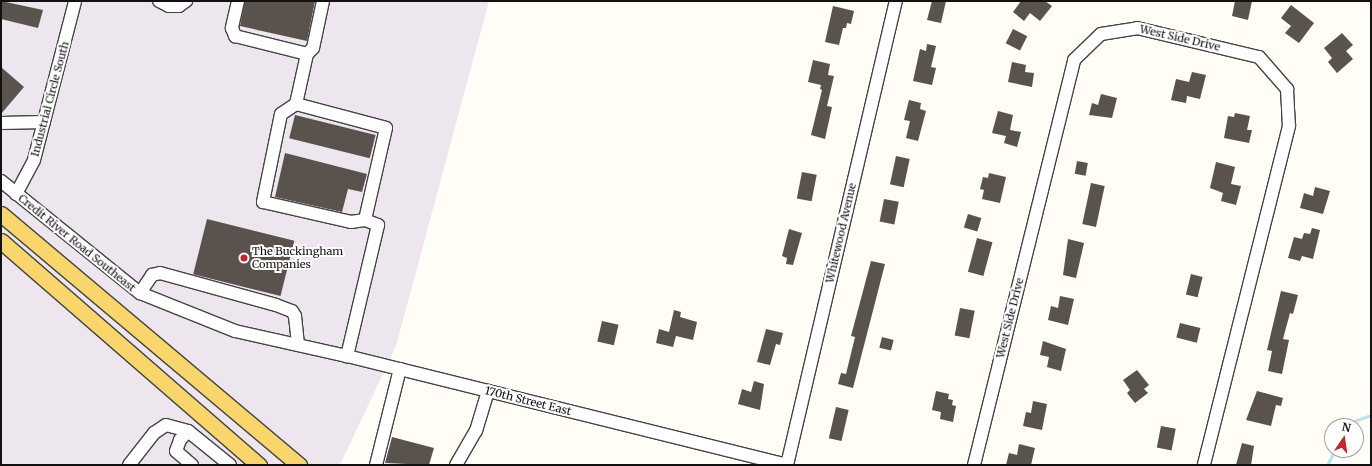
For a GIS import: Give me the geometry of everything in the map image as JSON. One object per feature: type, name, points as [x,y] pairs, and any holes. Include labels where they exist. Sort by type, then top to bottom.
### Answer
[{"type":"main road","points":[[1,214],[299,465]]},
{"type":"main road","points":[[1,241],[259,465]]},
{"type":"street","name":"Industrial Circle South","points":[[16,194],[34,160],[75,1]]},
{"type":"street","points":[[159,1],[169,6],[179,6],[186,1]]},
{"type":"street","points":[[238,1],[232,28],[235,36],[307,54]]},
{"type":"street","points":[[323,1],[313,48],[307,54],[296,104],[281,114],[263,202],[351,222],[365,220],[378,225],[347,356]]},
{"type":"street","name":"Whitewood Avenue","points":[[787,465],[896,1]]},
{"type":"street","name":"West Side Drive","points":[[974,465],[1074,60],[1101,34],[1138,28],[1259,57],[1287,90],[1289,126],[1204,465]]},
{"type":"street","points":[[296,104],[386,128],[365,220]]},
{"type":"street","points":[[1,123],[44,122]]},
{"type":"street","name":"Credit River Road Southeast","points":[[1,182],[140,293],[235,330],[269,338]]},
{"type":"street","points":[[140,293],[152,275],[160,273],[276,305],[292,311],[295,316],[298,345]]},
{"type":"street","name":"170th Street East","points":[[269,338],[787,465]]},
{"type":"street","points":[[376,465],[400,369]]},
{"type":"street","points":[[456,465],[476,431],[488,391]]},
{"type":"street","points":[[129,465],[154,433],[166,425],[188,431],[230,465]]},
{"type":"street","points":[[188,431],[180,440],[176,451],[192,465]]},
{"type":"shaded area","points":[[1,1],[489,1],[396,346],[340,465],[1,465]]},
{"type":"building","points":[[1,1],[43,10],[38,28],[1,19]]},
{"type":"building","points":[[245,1],[315,1],[307,41],[240,26]]},
{"type":"building","points":[[932,1],[946,1],[941,23],[927,20]]},
{"type":"building","points":[[1021,1],[1045,1],[1052,6],[1040,21],[1030,13],[1024,21],[1013,12]]},
{"type":"building","points":[[1235,1],[1252,1],[1248,20],[1232,16]]},
{"type":"building","points":[[1291,5],[1314,23],[1299,43],[1285,33],[1291,26],[1281,18]]},
{"type":"building","points":[[833,6],[854,11],[851,24],[847,23],[846,28],[843,28],[839,45],[825,42]]},
{"type":"building","points":[[1013,29],[1027,36],[1020,51],[1006,43]]},
{"type":"building","points":[[1342,33],[1353,45],[1346,51],[1353,59],[1337,73],[1328,62],[1332,58],[1324,48]]},
{"type":"building","points":[[927,44],[936,46],[931,67],[936,68],[932,85],[913,81],[920,49],[926,51]]},
{"type":"building","points":[[813,60],[830,64],[828,75],[834,76],[827,106],[832,107],[825,139],[811,135],[822,90],[820,89],[821,85],[808,82]]},
{"type":"building","points":[[1012,62],[1026,65],[1025,72],[1034,73],[1032,87],[1008,82]]},
{"type":"building","points":[[1,67],[24,87],[1,114]]},
{"type":"building","points":[[1192,72],[1206,75],[1200,99],[1187,96],[1186,103],[1171,100],[1176,79],[1189,82]]},
{"type":"building","points":[[1101,94],[1117,98],[1112,118],[1089,115],[1092,103],[1098,105]]},
{"type":"building","points":[[909,100],[921,103],[920,109],[926,111],[918,141],[906,138],[910,121],[904,120]]},
{"type":"building","points":[[998,111],[1013,115],[1010,130],[1021,132],[1017,147],[1004,143],[1006,136],[992,133]]},
{"type":"building","points":[[1235,113],[1250,116],[1247,130],[1252,130],[1249,143],[1224,138],[1228,116],[1234,117]]},
{"type":"building","points":[[295,115],[376,135],[370,158],[289,138]]},
{"type":"building","points":[[285,153],[367,174],[362,192],[348,189],[342,212],[275,197]]},
{"type":"building","points":[[896,156],[910,159],[904,187],[890,184]]},
{"type":"building","points":[[1077,161],[1088,163],[1086,176],[1075,174]]},
{"type":"building","points":[[1216,162],[1235,167],[1231,184],[1241,186],[1236,205],[1221,201],[1223,193],[1210,188]]},
{"type":"building","points":[[802,172],[817,175],[812,201],[797,199]]},
{"type":"building","points":[[989,173],[1006,177],[1000,203],[982,199],[984,190],[980,189],[983,177],[988,178]]},
{"type":"building","points":[[1091,183],[1105,186],[1096,227],[1082,224]]},
{"type":"building","points":[[1315,187],[1330,191],[1323,214],[1300,208],[1304,193],[1313,196]]},
{"type":"building","points":[[884,199],[899,202],[894,224],[880,222]]},
{"type":"building","points":[[968,214],[981,218],[977,231],[964,227]]},
{"type":"building","name":"The Buckingham Companies","points":[[207,219],[294,241],[281,296],[193,274]]},
{"type":"building","points":[[1312,228],[1320,230],[1313,259],[1302,256],[1300,261],[1288,258],[1294,237],[1302,239],[1304,233],[1310,234]]},
{"type":"building","points":[[789,229],[802,233],[793,265],[786,264],[787,258],[782,256]]},
{"type":"building","points":[[977,238],[992,242],[983,276],[968,272]]},
{"type":"building","points":[[1068,239],[1084,243],[1076,278],[1063,275]]},
{"type":"building","points":[[871,261],[885,264],[853,388],[838,384],[841,373],[846,374],[855,337],[851,336]]},
{"type":"building","points":[[1191,274],[1203,277],[1198,297],[1186,294]]},
{"type":"building","points":[[1281,291],[1298,295],[1293,314],[1290,313],[1283,339],[1289,340],[1282,374],[1268,371],[1272,351],[1267,350]]},
{"type":"building","points":[[1060,296],[1074,299],[1068,325],[1048,320],[1051,306],[1058,308]]},
{"type":"building","points":[[960,308],[975,311],[969,338],[955,335]]},
{"type":"building","points":[[674,310],[681,312],[680,317],[697,322],[693,340],[676,336],[673,347],[656,343],[659,329],[669,332]]},
{"type":"building","points":[[602,321],[619,325],[614,345],[597,341]]},
{"type":"building","points":[[1180,323],[1200,328],[1197,343],[1176,338]]},
{"type":"building","points":[[766,329],[783,333],[780,345],[776,344],[770,365],[757,362]]},
{"type":"building","points":[[882,337],[894,340],[891,351],[879,348]]},
{"type":"building","points":[[1043,341],[1066,349],[1061,371],[1047,367],[1049,357],[1040,355]]},
{"type":"building","points":[[1137,370],[1149,385],[1144,389],[1148,393],[1135,403],[1127,393],[1130,390],[1123,380]]},
{"type":"building","points":[[754,381],[764,384],[760,410],[738,404],[742,389],[751,392]]},
{"type":"building","points":[[936,391],[949,394],[948,399],[953,400],[952,405],[956,406],[953,422],[940,419],[941,412],[932,410]]},
{"type":"building","points":[[1257,391],[1283,398],[1281,406],[1276,405],[1271,426],[1246,420]]},
{"type":"building","points":[[1033,401],[1047,404],[1042,430],[1023,426],[1026,412],[1031,413]]},
{"type":"building","points":[[836,407],[849,410],[841,441],[829,438]]},
{"type":"building","points":[[1161,426],[1176,429],[1172,450],[1157,448]]},
{"type":"building","points":[[392,437],[434,448],[429,465],[385,463]]},
{"type":"building","points":[[1242,443],[1254,446],[1251,465],[1236,465]]},
{"type":"building","points":[[1019,444],[1035,448],[1031,465],[1006,465],[1009,453],[1017,455]]},
{"type":"waterway","points":[[1362,418],[1371,415]]},
{"type":"waterway","points":[[1327,465],[1331,458]]},
{"type":"place","name":"The Buckingham Companies","points":[[244,258]]}]
